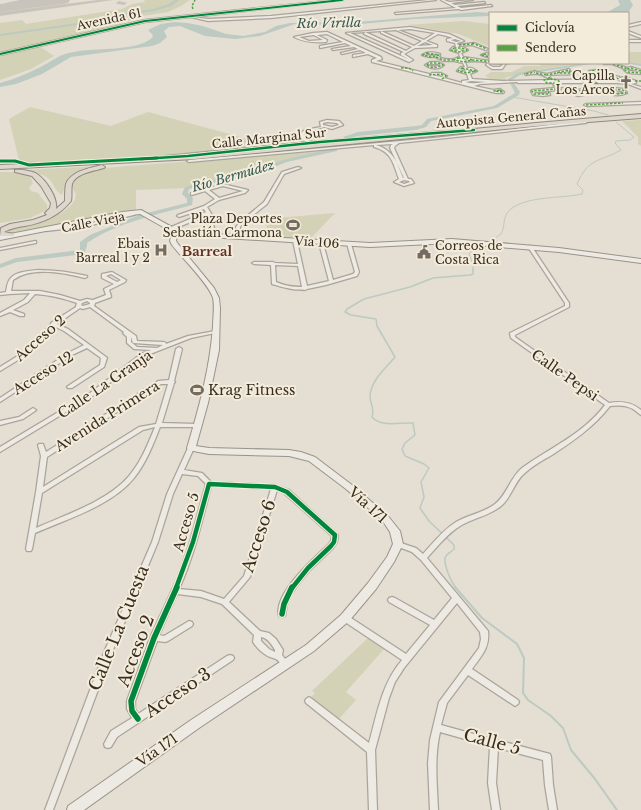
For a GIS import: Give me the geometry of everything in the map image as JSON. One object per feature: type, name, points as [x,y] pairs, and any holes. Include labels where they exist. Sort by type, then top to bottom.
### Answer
[{"type":"highway","name":"Autopista General Cañas","points":[[0,169],[121,164],[226,156],[641,118]]},
{"type":"highway","name":"Autopista General Cañas","points":[[0,169],[222,155],[474,130],[641,118]]},
{"type":"highway","points":[[0,232],[8,227],[38,221],[59,209],[68,200],[70,182],[84,172],[108,166],[189,161],[226,156]]},
{"type":"highway","points":[[0,169],[22,171],[36,175],[44,184],[54,204],[50,212],[0,232]]},
{"type":"highway","points":[[0,232],[2,234],[12,235]]},
{"type":"main road","name":"Vía 106","points":[[12,235],[122,214],[142,212],[173,231],[213,236],[321,243],[387,245],[452,241],[530,247],[641,261]]},
{"type":"main road","points":[[173,231],[173,241],[175,245],[214,293],[217,308],[215,350],[204,403],[191,448]]},
{"type":"main road","name":"Vía 171","points":[[73,810],[195,724],[310,648],[345,618],[372,586],[391,559],[398,544],[396,531],[385,518],[349,487],[312,459],[289,453],[209,451],[191,448]]},
{"type":"street","name":"Avenida 61","points":[[0,54],[144,20],[342,0]]},
{"type":"street","points":[[190,16],[200,19],[271,17],[435,0]]},
{"type":"street","points":[[442,0],[460,9]]},
{"type":"street","points":[[465,0],[480,7]]},
{"type":"street","points":[[448,3],[472,0]]},
{"type":"street","points":[[478,0],[490,8]]},
{"type":"street","points":[[454,6],[484,3]]},
{"type":"street","points":[[299,4],[306,8]]},
{"type":"street","points":[[396,13],[480,7],[496,9]]},
{"type":"street","points":[[484,10],[490,8]]},
{"type":"street","points":[[311,10],[316,12]]},
{"type":"street","points":[[629,26],[641,23]]},
{"type":"street","points":[[413,29],[432,37]]},
{"type":"street","points":[[438,33],[402,55],[412,60],[410,61],[399,58],[347,33],[413,29],[438,33],[455,38],[463,41],[457,45],[451,50],[460,52],[467,50],[457,45],[448,40],[455,38]]},
{"type":"street","points":[[380,31],[415,47],[436,46],[435,44],[396,30]]},
{"type":"street","points":[[339,39],[315,42],[294,37],[325,32],[392,65]]},
{"type":"street","points":[[362,32],[406,52]]},
{"type":"street","points":[[629,32],[641,36]]},
{"type":"street","points":[[313,34],[326,41]]},
{"type":"street","points":[[300,36],[310,41]]},
{"type":"street","points":[[629,42],[641,41]]},
{"type":"street","points":[[321,46],[347,42]]},
{"type":"street","points":[[457,45],[473,44],[487,49]]},
{"type":"street","points":[[457,45],[471,80]]},
{"type":"street","points":[[333,50],[354,46]]},
{"type":"street","points":[[342,53],[361,49]]},
{"type":"street","points":[[354,56],[370,53]]},
{"type":"street","points":[[436,57],[440,55],[427,53],[424,55],[428,57],[436,57],[442,60],[464,62],[472,60]]},
{"type":"street","points":[[489,53],[482,55],[489,57]]},
{"type":"street","points":[[483,60],[489,57]]},
{"type":"street","points":[[380,58],[373,61],[496,92],[494,91],[505,90]]},
{"type":"street","points":[[454,60],[462,58],[483,60],[489,63]]},
{"type":"street","points":[[438,63],[443,65],[435,67],[426,65],[430,63],[438,63],[442,60]]},
{"type":"street","points":[[489,64],[487,65],[492,68],[501,68],[504,66],[502,64]]},
{"type":"street","points":[[616,64],[641,72]]},
{"type":"street","points":[[466,68],[476,71],[468,73],[458,70],[466,68]]},
{"type":"street","points":[[628,69],[625,70],[632,73],[641,72]]},
{"type":"street","points":[[605,74],[607,73],[604,70],[590,71],[592,73],[605,74],[623,84],[641,87]]},
{"type":"street","points":[[526,74],[535,73],[547,75],[557,73]]},
{"type":"street","points":[[628,79],[632,73]]},
{"type":"street","points":[[547,75],[550,79]]},
{"type":"street","points":[[546,82],[544,80],[550,79],[559,82]]},
{"type":"street","points":[[456,82],[471,80],[480,82],[582,82],[628,79],[641,87]]},
{"type":"street","points":[[629,84],[641,81]]},
{"type":"street","points":[[463,82],[474,86]]},
{"type":"street","points":[[474,86],[480,82]]},
{"type":"street","points":[[546,82],[554,84],[559,82]]},
{"type":"street","points":[[554,84],[557,89]]},
{"type":"street","points":[[618,89],[623,90],[626,93],[620,95],[610,93],[608,90],[618,89],[623,84]]},
{"type":"street","points":[[548,91],[549,94],[543,95],[534,94],[532,91],[538,89],[548,91],[557,89],[570,91],[573,94],[588,94],[585,91],[576,89],[570,91]]},
{"type":"street","points":[[586,105],[641,103]]},
{"type":"street","points":[[290,145],[296,141],[298,134],[301,132],[323,126],[335,128],[341,124],[330,121],[322,122],[323,126]]},
{"type":"street","points":[[189,161],[402,142],[585,122]]},
{"type":"street","points":[[320,142],[308,141],[301,136],[304,132],[323,126]]},
{"type":"street","name":"Calle Marginal Sur","points":[[65,164],[201,155],[320,142],[474,130]]},
{"type":"street","points":[[402,142],[393,145],[392,148],[406,179]]},
{"type":"street","points":[[361,146],[378,147],[389,151],[401,179]]},
{"type":"street","points":[[0,161],[16,161],[26,164],[65,164]]},
{"type":"street","points":[[0,169],[14,166],[16,161]]},
{"type":"street","points":[[237,237],[238,227],[266,203],[282,174],[299,168]]},
{"type":"street","points":[[401,179],[410,180],[412,183],[404,185],[396,183],[397,180],[401,179]]},
{"type":"street","points":[[179,216],[205,207],[218,199],[246,191],[244,189],[223,185],[192,194]]},
{"type":"street","points":[[206,190],[218,199]]},
{"type":"street","points":[[205,207],[210,216],[213,236]]},
{"type":"street","points":[[173,231],[208,213]]},
{"type":"street","points":[[295,241],[305,289]]},
{"type":"street","points":[[0,250],[35,242]]},
{"type":"street","points":[[321,243],[331,282]]},
{"type":"street","points":[[273,263],[274,283],[305,289],[355,275],[357,272],[349,244]]},
{"type":"street","name":"Calle Pepsi","points":[[423,558],[457,525],[496,507],[505,500],[514,482],[522,472],[568,442],[602,415],[608,405],[512,338],[512,334],[567,307],[567,303],[530,247]]},
{"type":"street","points":[[254,263],[300,265]]},
{"type":"street","points":[[8,293],[10,283],[13,278],[28,273],[58,271],[85,277]]},
{"type":"street","points":[[0,294],[34,292],[64,296],[79,304],[92,304],[108,296],[106,289],[117,284]]},
{"type":"street","points":[[0,315],[26,301],[34,292]]},
{"type":"street","points":[[79,304],[87,300],[134,337],[135,342],[168,344]]},
{"type":"street","name":"Acceso 2","points":[[0,369],[26,353],[53,324],[79,304]]},
{"type":"street","points":[[10,310],[22,315]]},
{"type":"street","points":[[53,324],[66,330],[104,358],[104,362],[98,370],[70,387]]},
{"type":"street","points":[[122,329],[129,337],[129,343],[133,346],[156,349]]},
{"type":"street","name":"Calle La Granja","points":[[0,450],[92,394],[143,355],[168,344],[215,332]]},
{"type":"street","name":"Acceso 12","points":[[0,400],[70,354],[86,346]]},
{"type":"street","points":[[32,532],[107,497],[128,482],[137,470],[157,427],[172,382],[180,349]]},
{"type":"street","name":"Avenida Primera","points":[[44,456],[160,382],[172,382]]},
{"type":"street","points":[[608,405],[625,403],[633,405],[641,413]]},
{"type":"street","points":[[0,423],[21,418],[33,410]]},
{"type":"street","points":[[40,492],[135,431],[147,426],[197,428]]},
{"type":"street","points":[[29,549],[40,492],[44,456],[40,445]]},
{"type":"street","name":"Calle La Cuesta","points":[[49,810],[109,650],[155,542],[170,494],[191,448]]},
{"type":"street","points":[[181,472],[200,474],[209,484]]},
{"type":"street","name":"Acceso 5","points":[[175,591],[192,542],[209,484],[275,487],[287,492],[335,535],[334,542],[331,546],[310,567],[287,594],[282,614]]},
{"type":"street","name":"Acceso 6","points":[[225,602],[247,577],[275,487]]},
{"type":"street","points":[[398,544],[414,550],[423,558],[484,631],[485,639],[482,649],[443,702],[437,728],[432,763],[434,810]]},
{"type":"street","points":[[175,591],[201,594],[225,602],[258,634],[266,635],[273,641],[279,650],[278,656]]},
{"type":"street","name":"Acceso 2","points":[[138,719],[132,713],[130,708],[131,701],[154,638],[175,591]]},
{"type":"street","points":[[373,810],[371,750],[385,698],[392,681],[407,659],[434,624],[456,599]]},
{"type":"street","points":[[392,600],[434,624]]},
{"type":"street","points":[[345,618],[407,659]]},
{"type":"street","points":[[154,638],[165,639],[190,624]]},
{"type":"street","points":[[258,634],[257,642],[272,656],[278,656],[286,665]]},
{"type":"street","name":"Acceso 3","points":[[108,744],[114,734],[230,658]]},
{"type":"street","points":[[467,670],[515,702]]},
{"type":"street","points":[[309,701],[371,750]]},
{"type":"street","name":"Calle 5","points":[[437,728],[547,757],[553,810]]},
{"type":"street","points":[[494,742],[492,784],[496,810]]},
{"type":"green space","points":[[144,0],[190,0],[168,12],[130,18],[131,20],[120,24],[121,25],[0,53],[0,23],[22,20],[26,24],[122,9],[132,4],[145,2]]},
{"type":"green space","points":[[463,21],[489,24],[489,47],[459,34],[408,25]]},
{"type":"green space","points":[[39,46],[54,56],[31,69],[0,80],[0,55]]},
{"type":"green space","points":[[629,52],[641,52],[641,65],[629,62]]},
{"type":"green space","points":[[538,64],[580,64],[535,70],[505,78],[506,81],[494,81],[485,76],[491,72],[512,72],[524,66],[542,66]]},
{"type":"green space","points":[[30,107],[111,126],[148,112],[274,146],[155,157],[85,159],[42,164],[26,163],[19,160],[9,119]]},
{"type":"green space","points":[[641,120],[641,146],[638,144],[638,137],[622,121]]},
{"type":"green space","points":[[335,150],[285,161],[251,174],[230,177],[187,188],[136,190],[136,210],[121,211],[101,217],[12,234],[6,233],[11,229],[50,218],[67,209],[75,200],[76,194],[72,187],[74,182],[78,177],[90,171],[104,168]]},
{"type":"green space","points":[[104,166],[87,169],[66,184],[62,195],[58,192],[52,182],[45,176],[24,170]]},
{"type":"green space","points":[[0,172],[17,172],[30,176],[33,183],[29,188],[31,191],[38,193],[47,205],[47,210],[30,218],[0,223]]},
{"type":"green space","points":[[335,213],[310,239],[269,237],[265,219]]},
{"type":"green space","points":[[368,638],[384,649],[346,692],[356,700],[338,720],[310,698],[315,693],[312,691]]},
{"type":"water","points":[[618,0],[630,0],[633,5],[629,12],[608,12],[620,5]]},
{"type":"water","name":"Río Virilla","points":[[477,12],[489,13],[489,16],[415,19],[350,25],[295,24],[260,36],[235,39],[205,36],[180,26],[169,27],[164,31],[167,37],[160,43],[152,46],[71,57],[42,74],[16,84],[0,87],[0,83],[29,72],[65,54],[87,50],[124,48],[144,43],[152,38],[153,35],[148,30],[161,24],[175,22],[187,23],[203,26],[226,34],[243,36],[265,32],[276,26],[290,23],[357,22]]},
{"type":"waterway","points":[[0,35],[78,24],[112,16],[154,10],[170,5],[177,0]]},
{"type":"waterway","name":"Río Bermúdez","points":[[629,63],[641,65]]},
{"type":"waterway","name":"Río Bermúdez","points":[[346,137],[358,134],[416,128],[424,126],[429,120],[495,107],[517,94],[518,92],[510,79],[519,74],[588,64]]},
{"type":"waterway","points":[[512,97],[594,111],[608,115]]},
{"type":"waterway","points":[[488,243],[501,234],[506,215],[513,207],[531,200],[582,194],[583,190],[577,184],[581,175],[586,169],[595,162],[621,150],[615,143],[616,141],[630,140],[634,137],[616,122]]},
{"type":"waterway","name":"Río Bermúdez","points":[[0,266],[16,260],[83,251],[83,242],[92,236],[141,216],[190,204],[190,198],[185,194],[187,188],[230,177],[251,174],[285,161],[335,150]]},
{"type":"waterway","points":[[456,588],[448,573],[445,561],[446,555],[454,549],[454,545],[429,521],[420,508],[424,497],[421,482],[429,468],[424,464],[405,456],[402,449],[405,443],[415,435],[413,423],[391,424],[381,422],[372,417],[373,411],[370,399],[371,390],[376,380],[395,357],[377,326],[376,319],[351,315],[345,312],[347,309],[364,299],[410,287],[433,278],[473,274],[473,264],[469,254],[473,249],[483,245]]},
{"type":"waterway","points":[[455,587],[482,618],[517,644],[524,658],[523,693],[528,700],[551,716],[563,728],[571,750],[595,779],[617,810]]},
{"type":"taxiway","points":[[8,3],[33,0]]},
{"type":"taxiway","points":[[0,14],[110,0]]},
{"type":"taxiway","points":[[119,3],[124,3]]},
{"type":"runway","points":[[0,8],[63,0]]},
{"type":"marked path","points":[[193,9],[192,6],[195,0]]},
{"type":"marked path","points":[[472,43],[487,49]]},
{"type":"marked path","points":[[459,45],[474,44]]},
{"type":"marked path","points":[[454,48],[462,48],[467,50],[463,52],[451,50],[454,48]]},
{"type":"marked path","points":[[427,53],[434,53],[439,55],[435,57],[423,55],[427,53]]},
{"type":"marked path","points":[[489,53],[482,55],[489,57]]},
{"type":"marked path","points":[[436,57],[443,60],[454,60]]},
{"type":"marked path","points":[[458,58],[467,58],[472,60],[464,62],[454,60],[458,58]]},
{"type":"marked path","points":[[472,60],[489,62]]},
{"type":"marked path","points":[[430,63],[438,63],[443,65],[434,68],[426,65],[430,63]]},
{"type":"marked path","points":[[613,64],[628,69]]},
{"type":"marked path","points":[[401,68],[409,68],[413,71]]},
{"type":"marked path","points":[[462,68],[471,69],[476,71],[472,73],[458,71],[462,68]]},
{"type":"marked path","points":[[641,71],[631,68],[625,70],[628,72],[641,73]]},
{"type":"marked path","points":[[550,79],[547,75],[569,70],[571,73],[557,73]]},
{"type":"marked path","points":[[605,74],[607,73],[604,70],[590,71],[592,73],[605,74],[619,79]]},
{"type":"marked path","points":[[526,74],[535,72]]},
{"type":"marked path","points":[[536,73],[547,75]]},
{"type":"marked path","points":[[429,75],[441,74],[446,76],[442,79]]},
{"type":"marked path","points":[[586,78],[594,80],[597,83],[583,83],[581,80],[586,78]]},
{"type":"marked path","points":[[550,79],[558,80],[560,83],[547,83],[544,80],[550,79]]},
{"type":"marked path","points":[[635,81],[641,81]]},
{"type":"marked path","points":[[554,84],[557,89],[585,91],[588,94],[581,95],[570,91]]},
{"type":"marked path","points":[[548,91],[549,94],[543,95],[534,94],[532,91],[557,89]]},
{"type":"marked path","points":[[614,89],[623,90],[626,93],[616,94],[607,90],[614,89]]},
{"type":"marked path","points":[[500,90],[503,92],[494,91],[500,90]]},
{"type":"marked path","points":[[586,105],[623,103]]},
{"type":"cycle path","points":[[0,54],[145,21],[342,0]]},
{"type":"cycle path","points":[[0,161],[15,161],[29,165],[188,156],[320,142],[474,130]]},
{"type":"cycle path","points":[[138,719],[132,711],[131,701],[154,638],[181,577],[193,542],[209,484],[275,487],[287,492],[335,535],[334,542],[331,546],[293,585],[284,604],[282,614]]},
{"type":"place","name":"Capilla Los Arcos","points":[[626,82]]},
{"type":"place","name":"Plaza Deportes Sebastián Carmona","points":[[293,225]]},
{"type":"place","name":"Ebais Barreal 1 y 2","points":[[161,250]]},
{"type":"place","name":"Correos de Costa Rica","points":[[424,252]]},
{"type":"place","name":"Krag Fitness","points":[[197,390]]},
{"type":"district","name":"Barreal","points":[[207,251]]}]
